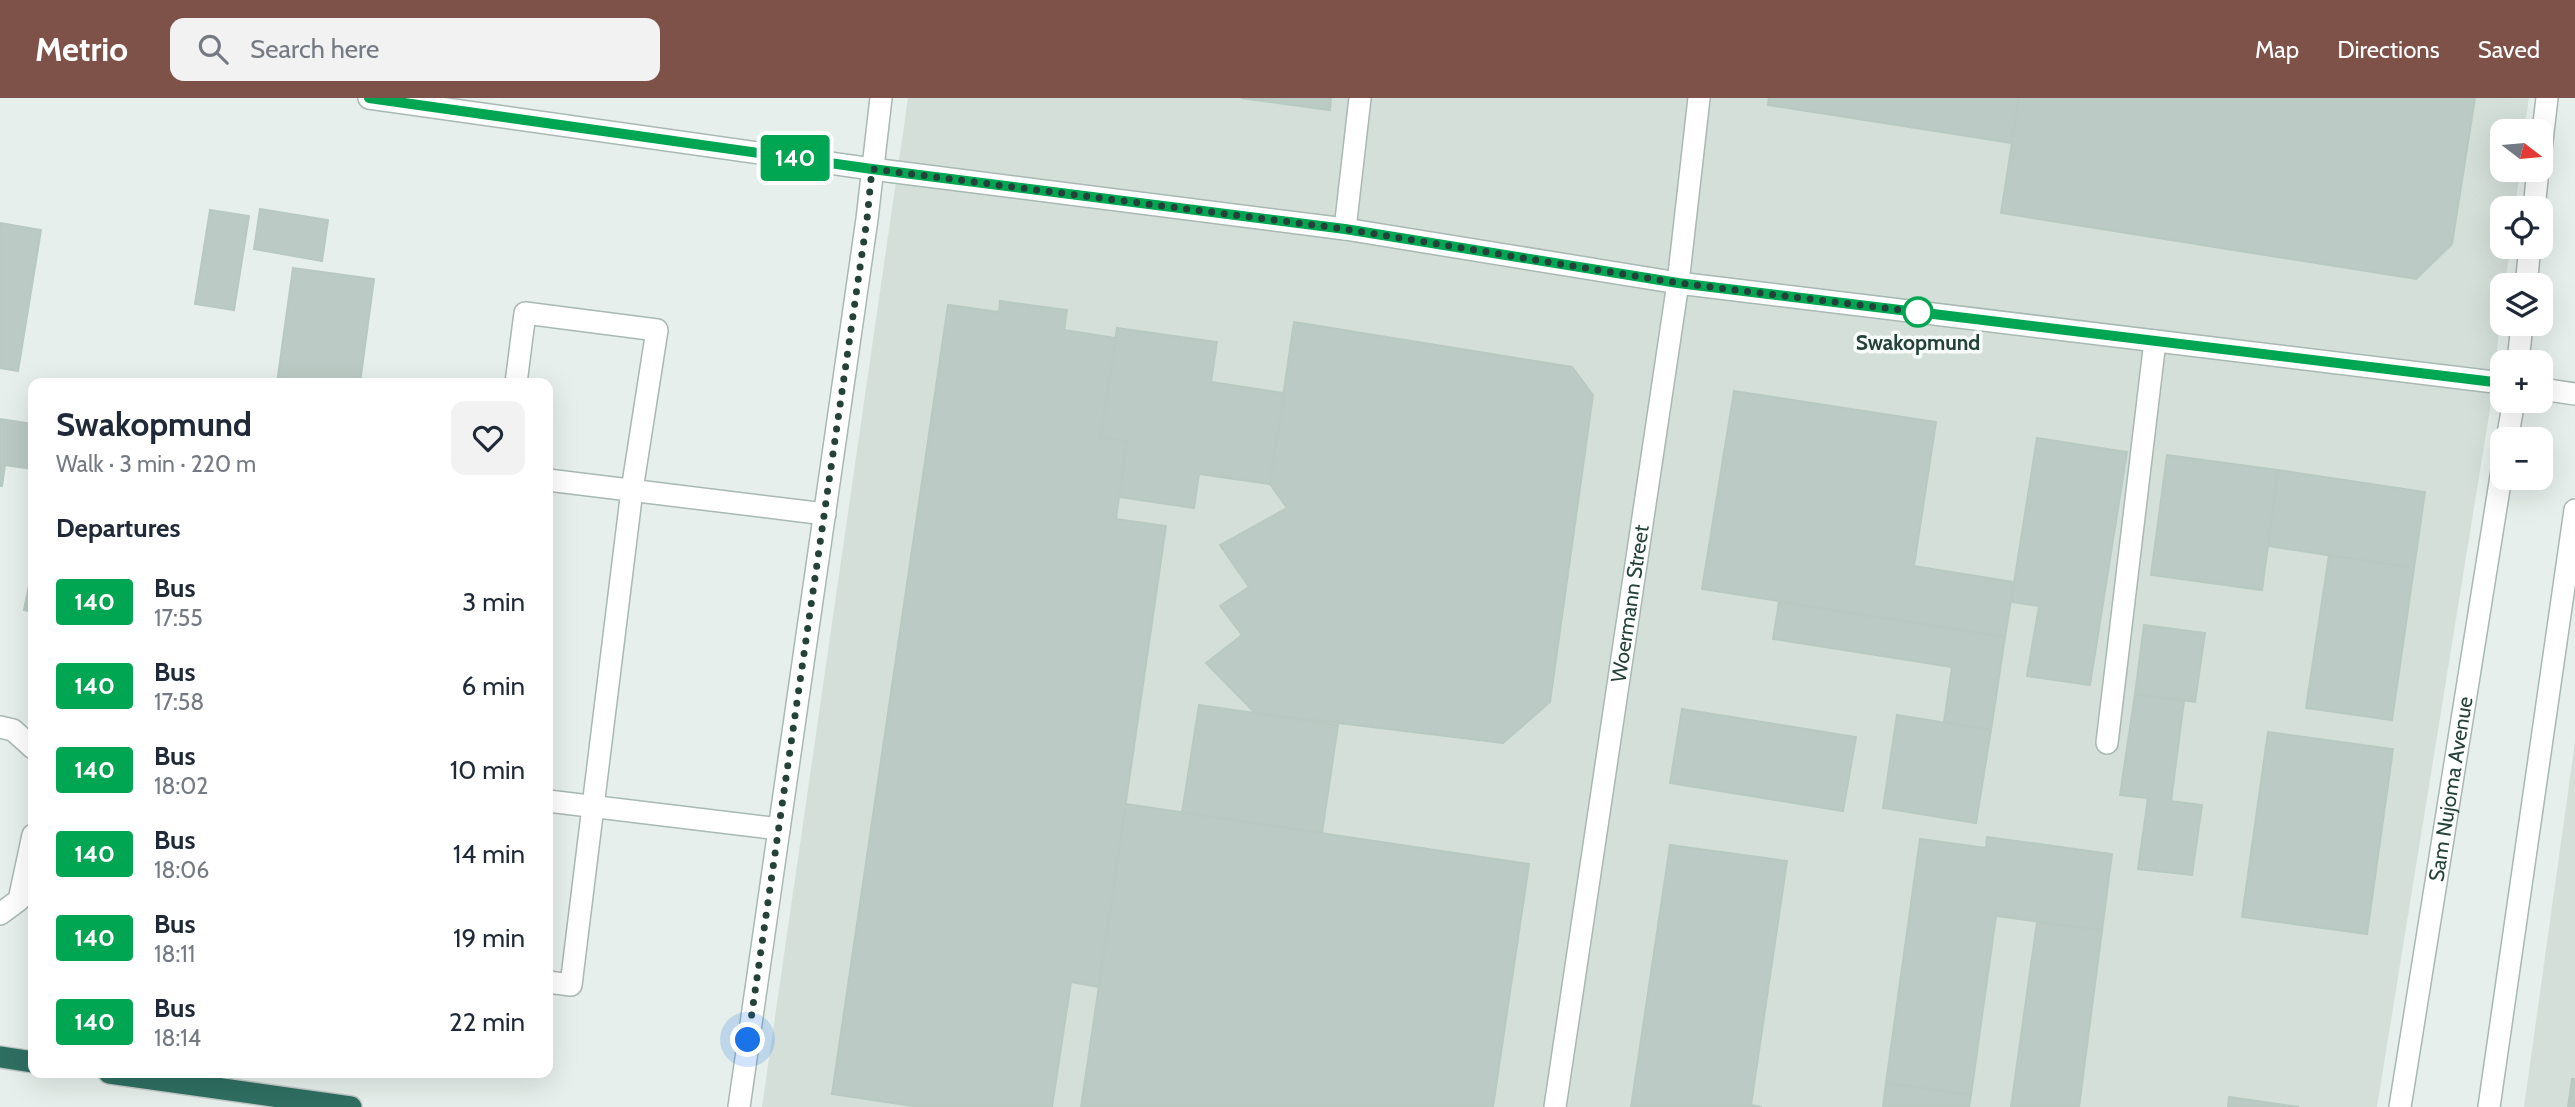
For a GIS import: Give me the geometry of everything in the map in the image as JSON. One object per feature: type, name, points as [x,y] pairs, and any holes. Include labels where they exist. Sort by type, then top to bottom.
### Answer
[{"type":"highway","points":[[0,1057],[28,1061]]},
{"type":"highway","points":[[145,1078],[351,1107]]},
{"type":"street","points":[[369,98],[872,169],[1345,229],[1678,283],[2490,382]]},
{"type":"street","points":[[738,1107],[825,514],[881,98]]},
{"type":"street","points":[[1345,229],[1360,98]]},
{"type":"street","name":"Woermann Street","points":[[1555,1107],[1678,283],[1699,98]]},
{"type":"street","points":[[2545,119],[2547,98]]},
{"type":"street","points":[[517,378],[525,313],[657,330],[632,490],[571,985],[553,983]]},
{"type":"street","points":[[2107,743],[2155,341]]},
{"type":"street","points":[[2553,391],[2575,394]]},
{"type":"street","points":[[553,481],[825,514]]},
{"type":"street","name":"Sam Nujoma Avenue","points":[[2400,1107],[2499,490]]},
{"type":"street","points":[[2489,1107],[2575,509]]},
{"type":"street","points":[[0,727],[13,730],[28,744]]},
{"type":"street","points":[[553,802],[779,829]]},
{"type":"street","points":[[0,914],[19,900],[28,858]]},
{"type":"shaded area","points":[[908,98],[2529,98],[2526,119],[2490,119],[2490,182],[2518,182],[2517,196],[2490,196],[2490,259],[2508,259],[2507,273],[2490,273],[2490,336],[2499,336],[2497,350],[2490,350],[2490,409],[2377,1107],[762,1107]]},
{"type":"shaded area","points":[[2575,742],[2575,1107],[2524,1107]]},
{"type":"building","points":[[1241,98],[1331,98],[1330,110]]},
{"type":"building","points":[[1769,98],[2019,98],[2012,143],[1768,105]]},
{"type":"building","points":[[2019,98],[2475,98],[2452,244],[2416,279],[2001,213]]},
{"type":"building","points":[[260,209],[328,220],[322,261],[254,249]]},
{"type":"building","points":[[210,210],[249,216],[234,310],[195,304]]},
{"type":"building","points":[[0,223],[41,230],[18,371],[0,368]]},
{"type":"building","points":[[293,268],[374,279],[361,378],[278,378]]},
{"type":"building","points":[[1000,301],[1067,310],[1064,330],[1116,338],[1101,437],[1127,441],[1116,519],[1166,526],[1099,987],[1071,982],[1052,1107],[919,1107],[832,1094],[948,305],[999,312]]},
{"type":"building","points":[[1294,322],[1572,367],[1593,395],[1550,702],[1503,743],[1255,713],[1206,663],[1242,635],[1220,606],[1249,587],[1220,545],[1287,508],[1270,484]]},
{"type":"building","points":[[1117,328],[1217,342],[1211,382],[1284,393],[1270,484],[1199,474],[1194,508],[1119,497],[1127,441],[1101,437]]},
{"type":"building","points":[[1734,391],[1936,422],[1914,566],[2014,582],[2005,637],[1702,589]]},
{"type":"building","points":[[0,419],[28,423],[28,468],[5,465],[0,486]]},
{"type":"building","points":[[2037,438],[2127,452],[2090,685],[2027,676],[2039,606],[2011,602]]},
{"type":"building","points":[[2167,455],[2278,470],[2262,590],[2151,575]]},
{"type":"building","points":[[2278,470],[2425,492],[2414,568],[2268,546]]},
{"type":"building","points":[[2329,555],[2414,568],[2392,720],[2306,708]]},
{"type":"building","points":[[28,590],[28,611],[24,610]]},
{"type":"building","points":[[1779,602],[2005,637],[1991,730],[1944,722],[1952,667],[1773,639]]},
{"type":"building","points":[[2144,625],[2205,633],[2195,702],[2135,694]]},
{"type":"building","points":[[2135,694],[2184,701],[2171,801],[2202,805],[2192,875],[2138,869],[2148,798],[2120,795]]},
{"type":"building","points":[[1199,705],[1338,725],[1322,833],[1182,813]]},
{"type":"building","points":[[1682,709],[1856,737],[1843,811],[1670,783]]},
{"type":"building","points":[[1897,715],[1991,730],[1976,823],[1883,808]]},
{"type":"building","points":[[2268,732],[2393,749],[2367,934],[2242,917]]},
{"type":"building","points":[[1126,804],[1529,864],[1493,1107],[1081,1107]]},
{"type":"building","points":[[1987,837],[2112,854],[2102,930],[1996,916],[1971,1095],[1886,1083],[1920,839],[1986,848]]},
{"type":"building","points":[[1670,845],[1787,861],[1751,1105],[1762,1107],[1631,1107]]},
{"type":"building","points":[[2037,922],[2102,930],[2079,1107],[2011,1107]]},
{"type":"building","points":[[2572,1079],[2575,1079],[2575,1107],[2568,1107]]},
{"type":"building","points":[[1886,1083],[1971,1095],[1969,1107],[1883,1107]]},
{"type":"building","points":[[2229,1097],[2299,1107],[2228,1107]]},
{"type":"bus line","name":"140","points":[[369,98],[872,169],[1345,229],[1678,283],[2490,382]]},
{"type":"place","name":"Swakopmund","points":[[1918,312]]},
{"type":"route","points":[[748,1040],[872,169],[1345,229],[1678,283],[1918,312]]}]
